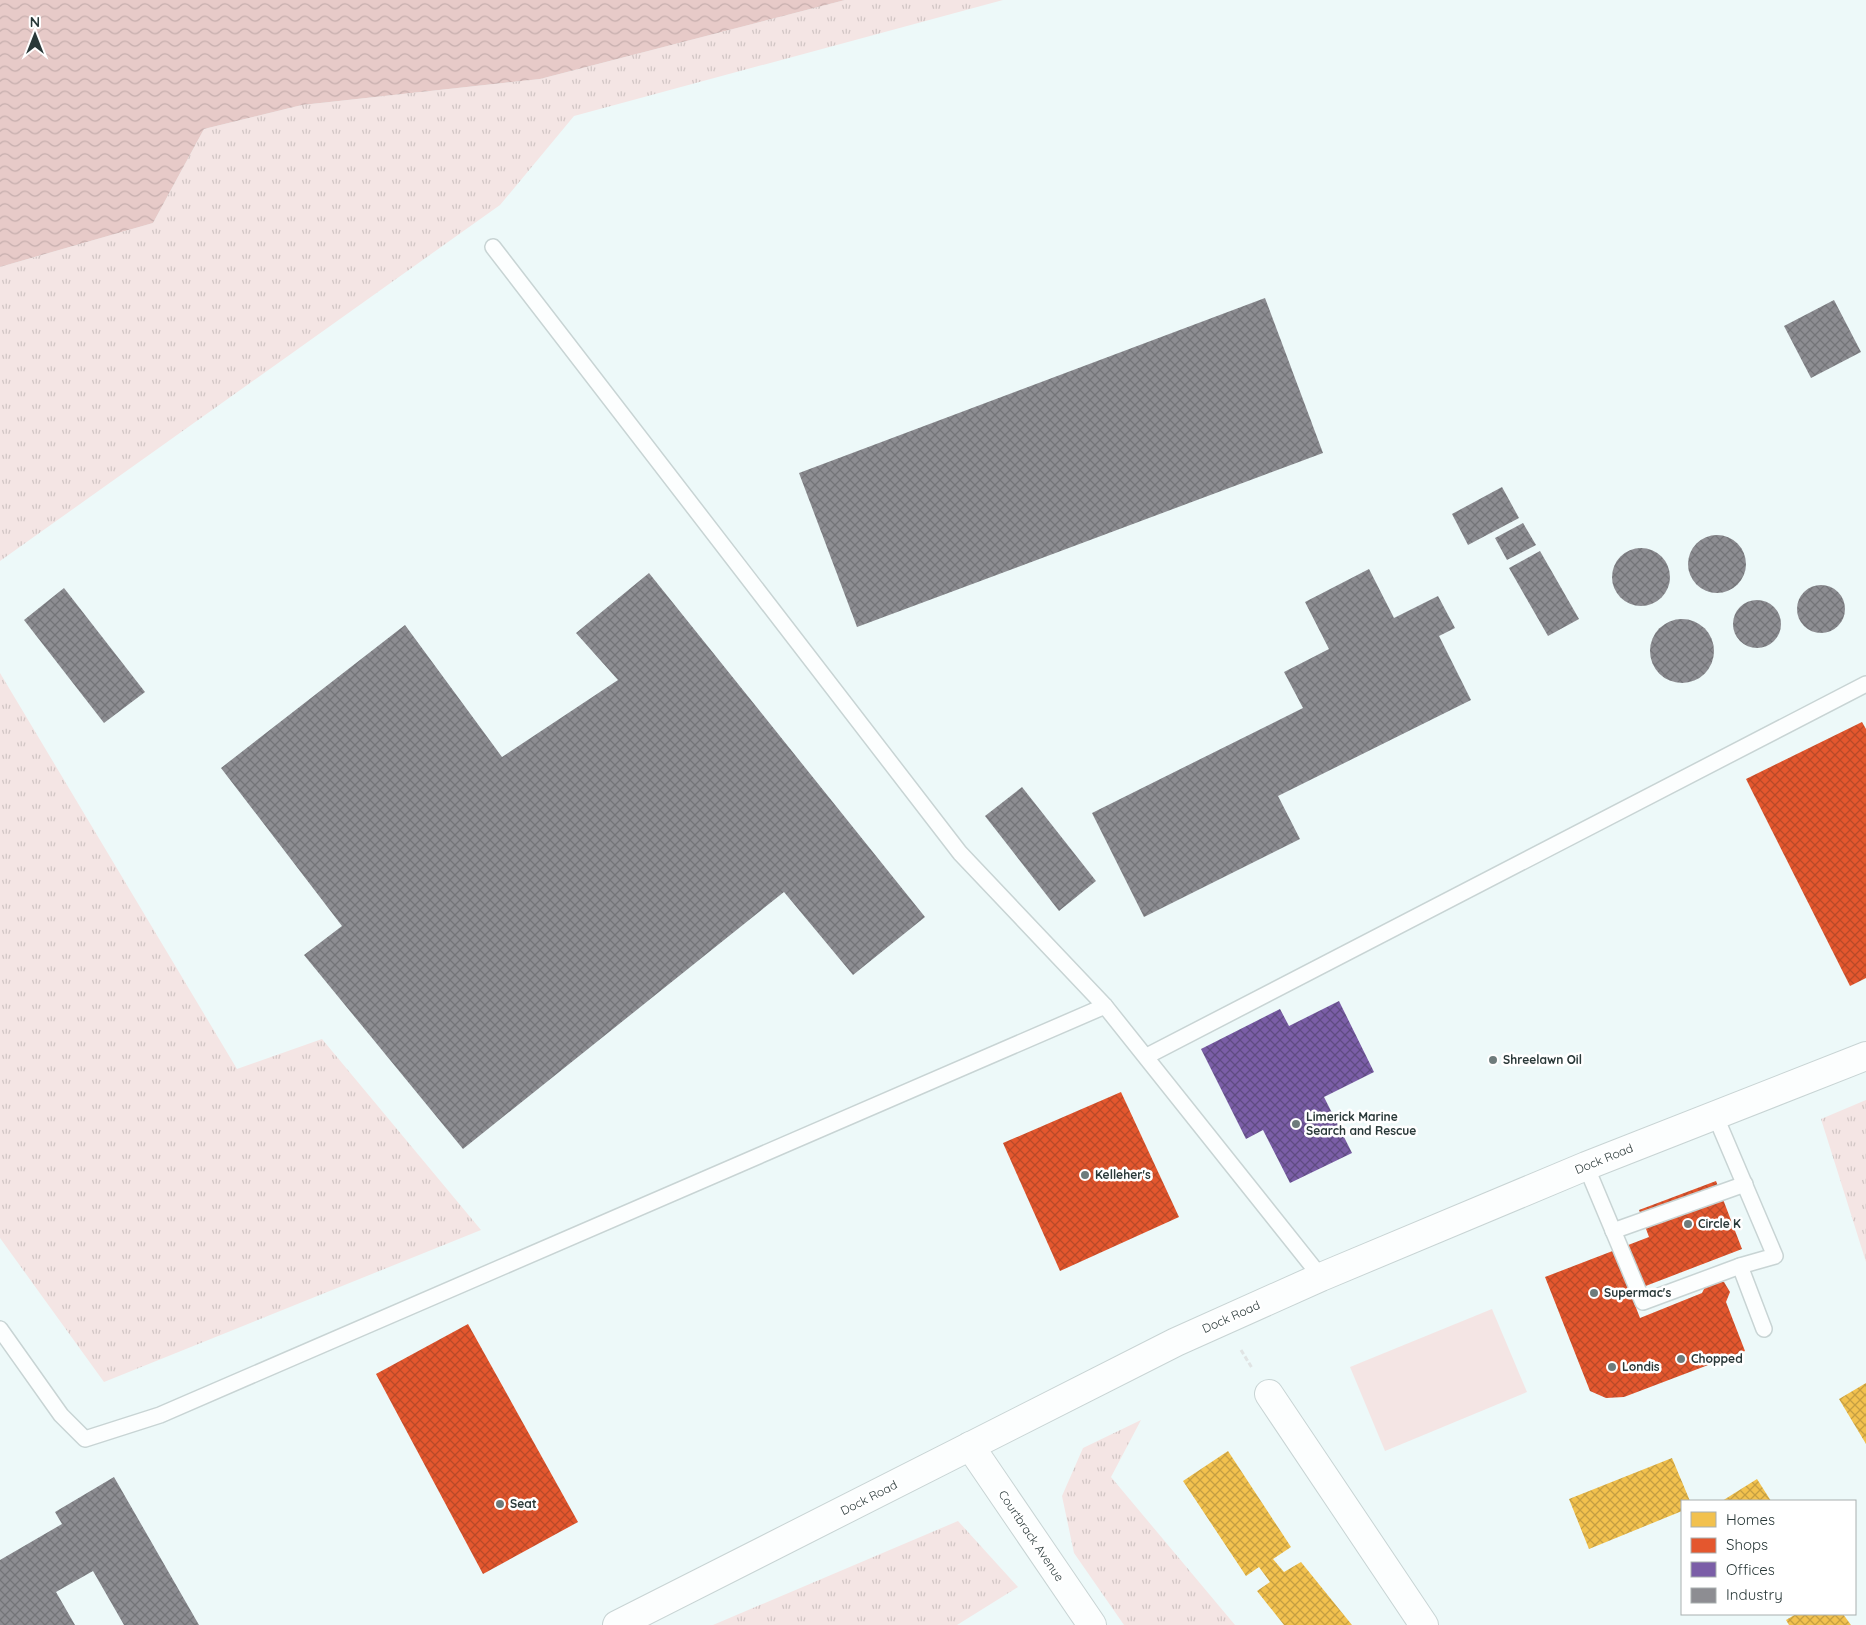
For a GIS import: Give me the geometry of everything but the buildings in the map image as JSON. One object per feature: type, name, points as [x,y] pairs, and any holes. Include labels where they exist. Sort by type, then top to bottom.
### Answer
[{"type":"main road","name":"Dock Road","points":[[617,1625],[1176,1342],[1222,1321],[1321,1277],[1586,1166],[1866,1056]]},
{"type":"main road","points":[[1269,1394],[1424,1625]]},
{"type":"main road","name":"Courtbrack Avenue","points":[[970,1446],[1092,1625]]},
{"type":"lane","points":[[493,246],[960,854],[1105,1006],[1147,1056],[1321,1277]]},
{"type":"lane","points":[[1147,1056],[1866,684]]},
{"type":"lane","points":[[0,1329],[61,1415],[85,1438],[160,1416],[1105,1006]]},
{"type":"lane","points":[[1586,1166],[1643,1302],[1740,1266],[1774,1256],[1715,1115]]},
{"type":"lane","points":[[1613,1230],[1744,1184]]},
{"type":"lane","points":[[1740,1266],[1764,1329]]},
{"type":"path","points":[[1222,1321],[1269,1394]]},
{"type":"green space","points":[[845,0],[1003,0],[574,116],[500,205],[0,561],[0,267],[153,223],[204,129],[302,105],[540,79]]},
{"type":"green space","points":[[0,673],[237,1069],[322,1039],[481,1230],[104,1382],[0,1238]]},
{"type":"green space","points":[[1866,1100],[1866,1262],[1821,1119]]},
{"type":"green space","points":[[1492,1309],[1527,1392],[1385,1451],[1350,1367]]},
{"type":"green space","points":[[1141,1420],[1111,1477],[1235,1625],[1124,1625],[1074,1553],[1062,1496],[1083,1448]]},
{"type":"green space","points":[[958,1521],[1018,1587],[957,1625],[713,1625]]},
{"type":"water","points":[[0,0],[845,0],[540,79],[302,105],[204,129],[153,223],[0,267]]},
{"type":"place","name":"Shreelawn Oil","points":[[1493,1060]]},
{"type":"place","name":"Limerick Marine Search and Rescue","points":[[1296,1124]]},
{"type":"place","name":"Kelleher's","points":[[1085,1175]]},
{"type":"place","name":"Circle K","points":[[1688,1224]]},
{"type":"place","name":"Supermac's","points":[[1594,1293]]},
{"type":"place","name":"Chopped","points":[[1681,1359]]},
{"type":"place","name":"Londis","points":[[1612,1367]]},
{"type":"place","name":"Seat","points":[[500,1504]]}]
